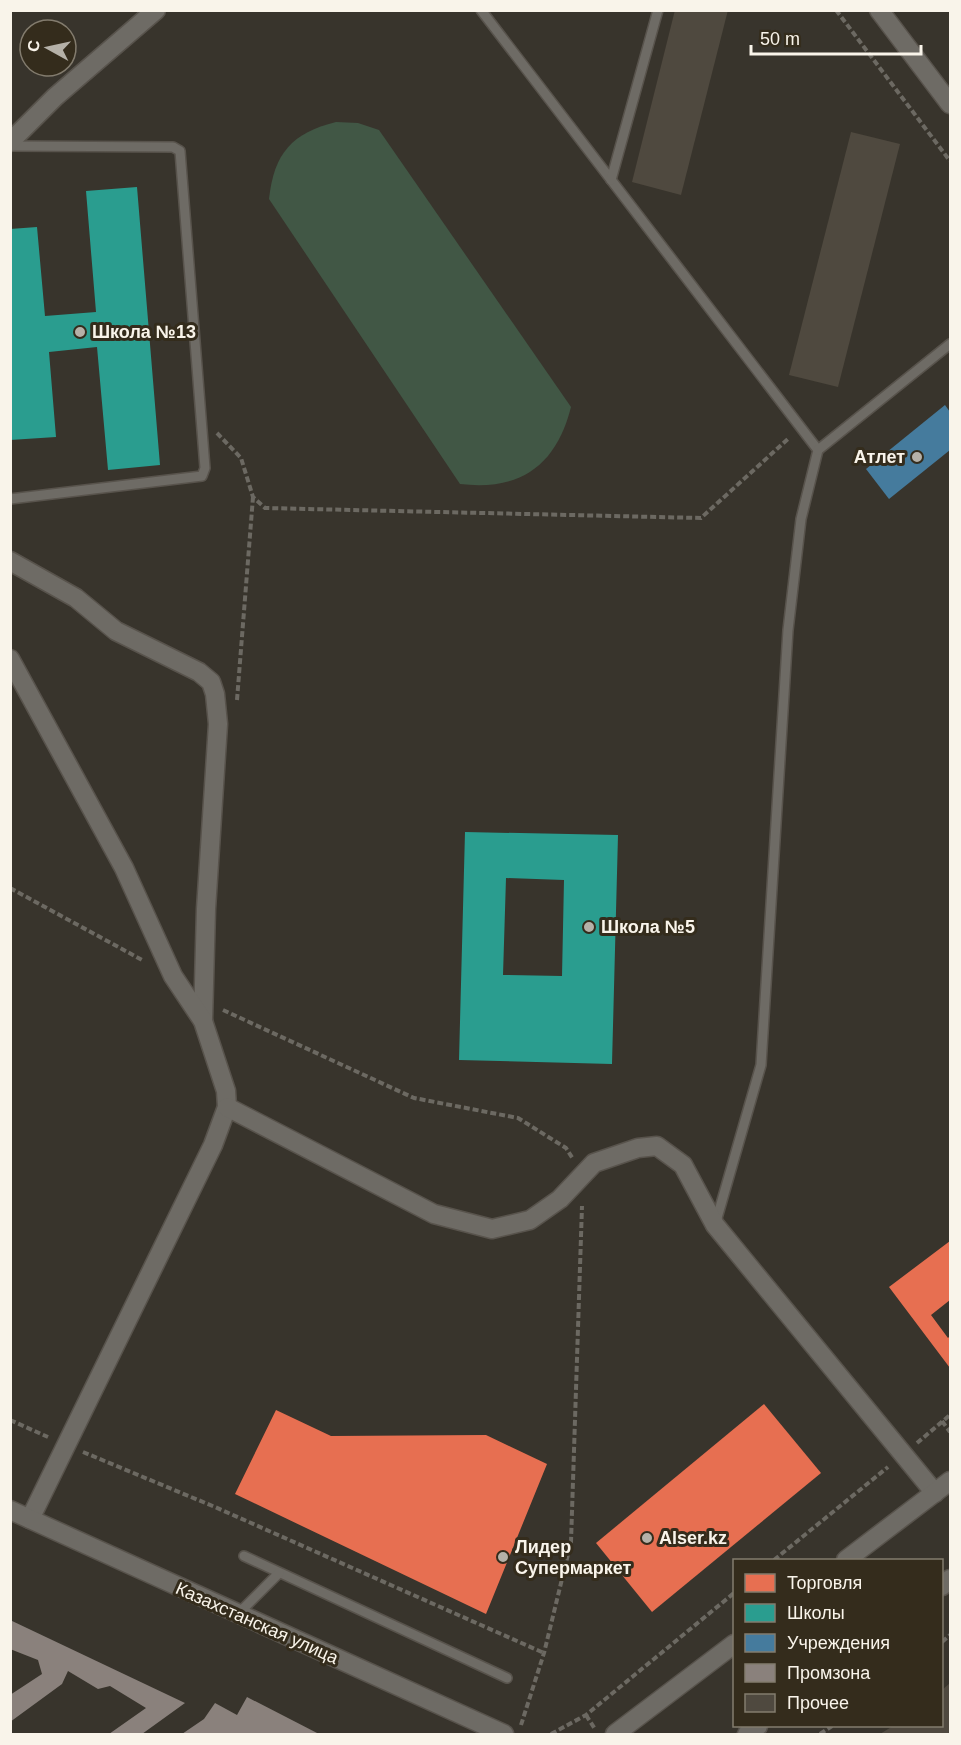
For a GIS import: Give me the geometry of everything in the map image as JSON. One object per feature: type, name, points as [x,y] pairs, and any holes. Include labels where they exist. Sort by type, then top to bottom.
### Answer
[{"type":"street","points":[[10,144],[55,97],[156,10]]},
{"type":"street","points":[[879,10],[951,104]]},
{"type":"street","points":[[10,561],[76,598],[116,631],[200,672],[211,682],[215,694],[218,724],[206,909],[203,1021]]},
{"type":"street","points":[[10,659],[124,868],[173,976],[203,1021],[226,1091],[227,1107],[213,1145],[30,1519]]},
{"type":"street","points":[[227,1107],[434,1214],[492,1229],[530,1220],[560,1199],[594,1164],[638,1148],[657,1146],[683,1165],[715,1225],[935,1493]]},
{"type":"street","points":[[847,1559],[951,1481]]},
{"type":"street","name":"Казахстанская улица","points":[[10,1510],[504,1734]]},
{"type":"street","points":[[615,1734],[733,1646]]},
{"type":"lane","points":[[481,10],[818,450]]},
{"type":"lane","points":[[611,180],[658,10]]},
{"type":"lane","points":[[10,144],[173,147],[180,151],[205,468],[202,476],[10,499]]},
{"type":"lane","points":[[715,1225],[761,1065],[788,630],[801,519],[818,450],[951,344]]},
{"type":"lane","points":[[244,1556],[507,1678]]},
{"type":"lane","points":[[238,1614],[279,1573]]},
{"type":"path","points":[[836,10],[951,161]]},
{"type":"path","points":[[201,415],[241,458],[253,497],[237,711]]},
{"type":"path","points":[[253,497],[266,508],[701,518],[801,427]]},
{"type":"path","points":[[10,888],[173,976]]},
{"type":"path","points":[[216,1007],[414,1098],[519,1118],[566,1148],[583,1176],[572,1542],[544,1653],[518,1734]]},
{"type":"path","points":[[775,1559],[951,1414]]},
{"type":"path","points":[[10,1420],[215,1507],[544,1653]]},
{"type":"path","points":[[942,1421],[951,1432]]},
{"type":"path","points":[[551,1734],[586,1715],[733,1595]]},
{"type":"path","points":[[586,1715],[599,1734]]},
{"type":"green space","points":[[336,122],[358,123],[379,130],[571,407],[556,445],[545,459],[518,478],[501,483],[460,484],[269,199],[275,169],[288,147],[308,132]]},
{"type":"building: Торговля","points":[[950,1241],[950,1300],[931,1315],[948,1338],[950,1336],[950,1368],[889,1287]]},
{"type":"building: Торговля","points":[[764,1404],[821,1473],[652,1612],[596,1543]]},
{"type":"building: Торговля","points":[[276,1410],[331,1436],[486,1435],[547,1464],[486,1614],[235,1494]]},
{"type":"building: Школы","name":"Школа №13","points":[[137,187],[160,465],[108,470],[97,347],[49,352],[56,437],[10,440],[10,229],[37,227],[45,316],[96,312],[86,191]]},
{"type":"building: Школы","name":"Школа №5","points":[[465,832],[618,835],[612,1064],[459,1060]],"holes":[[[506,878],[564,880],[562,976],[503,975]]]},
{"type":"building: Учреждения","points":[[945,405],[950,412],[950,450],[889,499],[866,469]]},
{"type":"building: Промзона","points":[[10,1620],[185,1703],[142,1734],[109,1734],[146,1708],[110,1686],[98,1689],[68,1671],[62,1684],[10,1722],[10,1695],[42,1674],[38,1660],[10,1649]]},
{"type":"building: Промзона","points":[[247,1697],[319,1734],[182,1734],[204,1719],[215,1703],[237,1715]]},
{"type":"building: Прочее","points":[[675,10],[728,10],[681,195],[632,182]]},
{"type":"building: Прочее","points":[[851,132],[900,144],[838,387],[789,375]]},
{"type":"building: Прочее","points":[[950,1683],[950,1734],[880,1734],[891,1727],[943,1727],[943,1689]]},
{"type":"place","name":"Школа №13","points":[[80,332]]},
{"type":"place","name":"Атлет","points":[[917,457]]},
{"type":"place","name":"Школа №5","points":[[589,927]]},
{"type":"place","name":"Alser.kz","points":[[647,1538]]},
{"type":"place","name":"Лидер Супермаркет","points":[[503,1557]]}]
